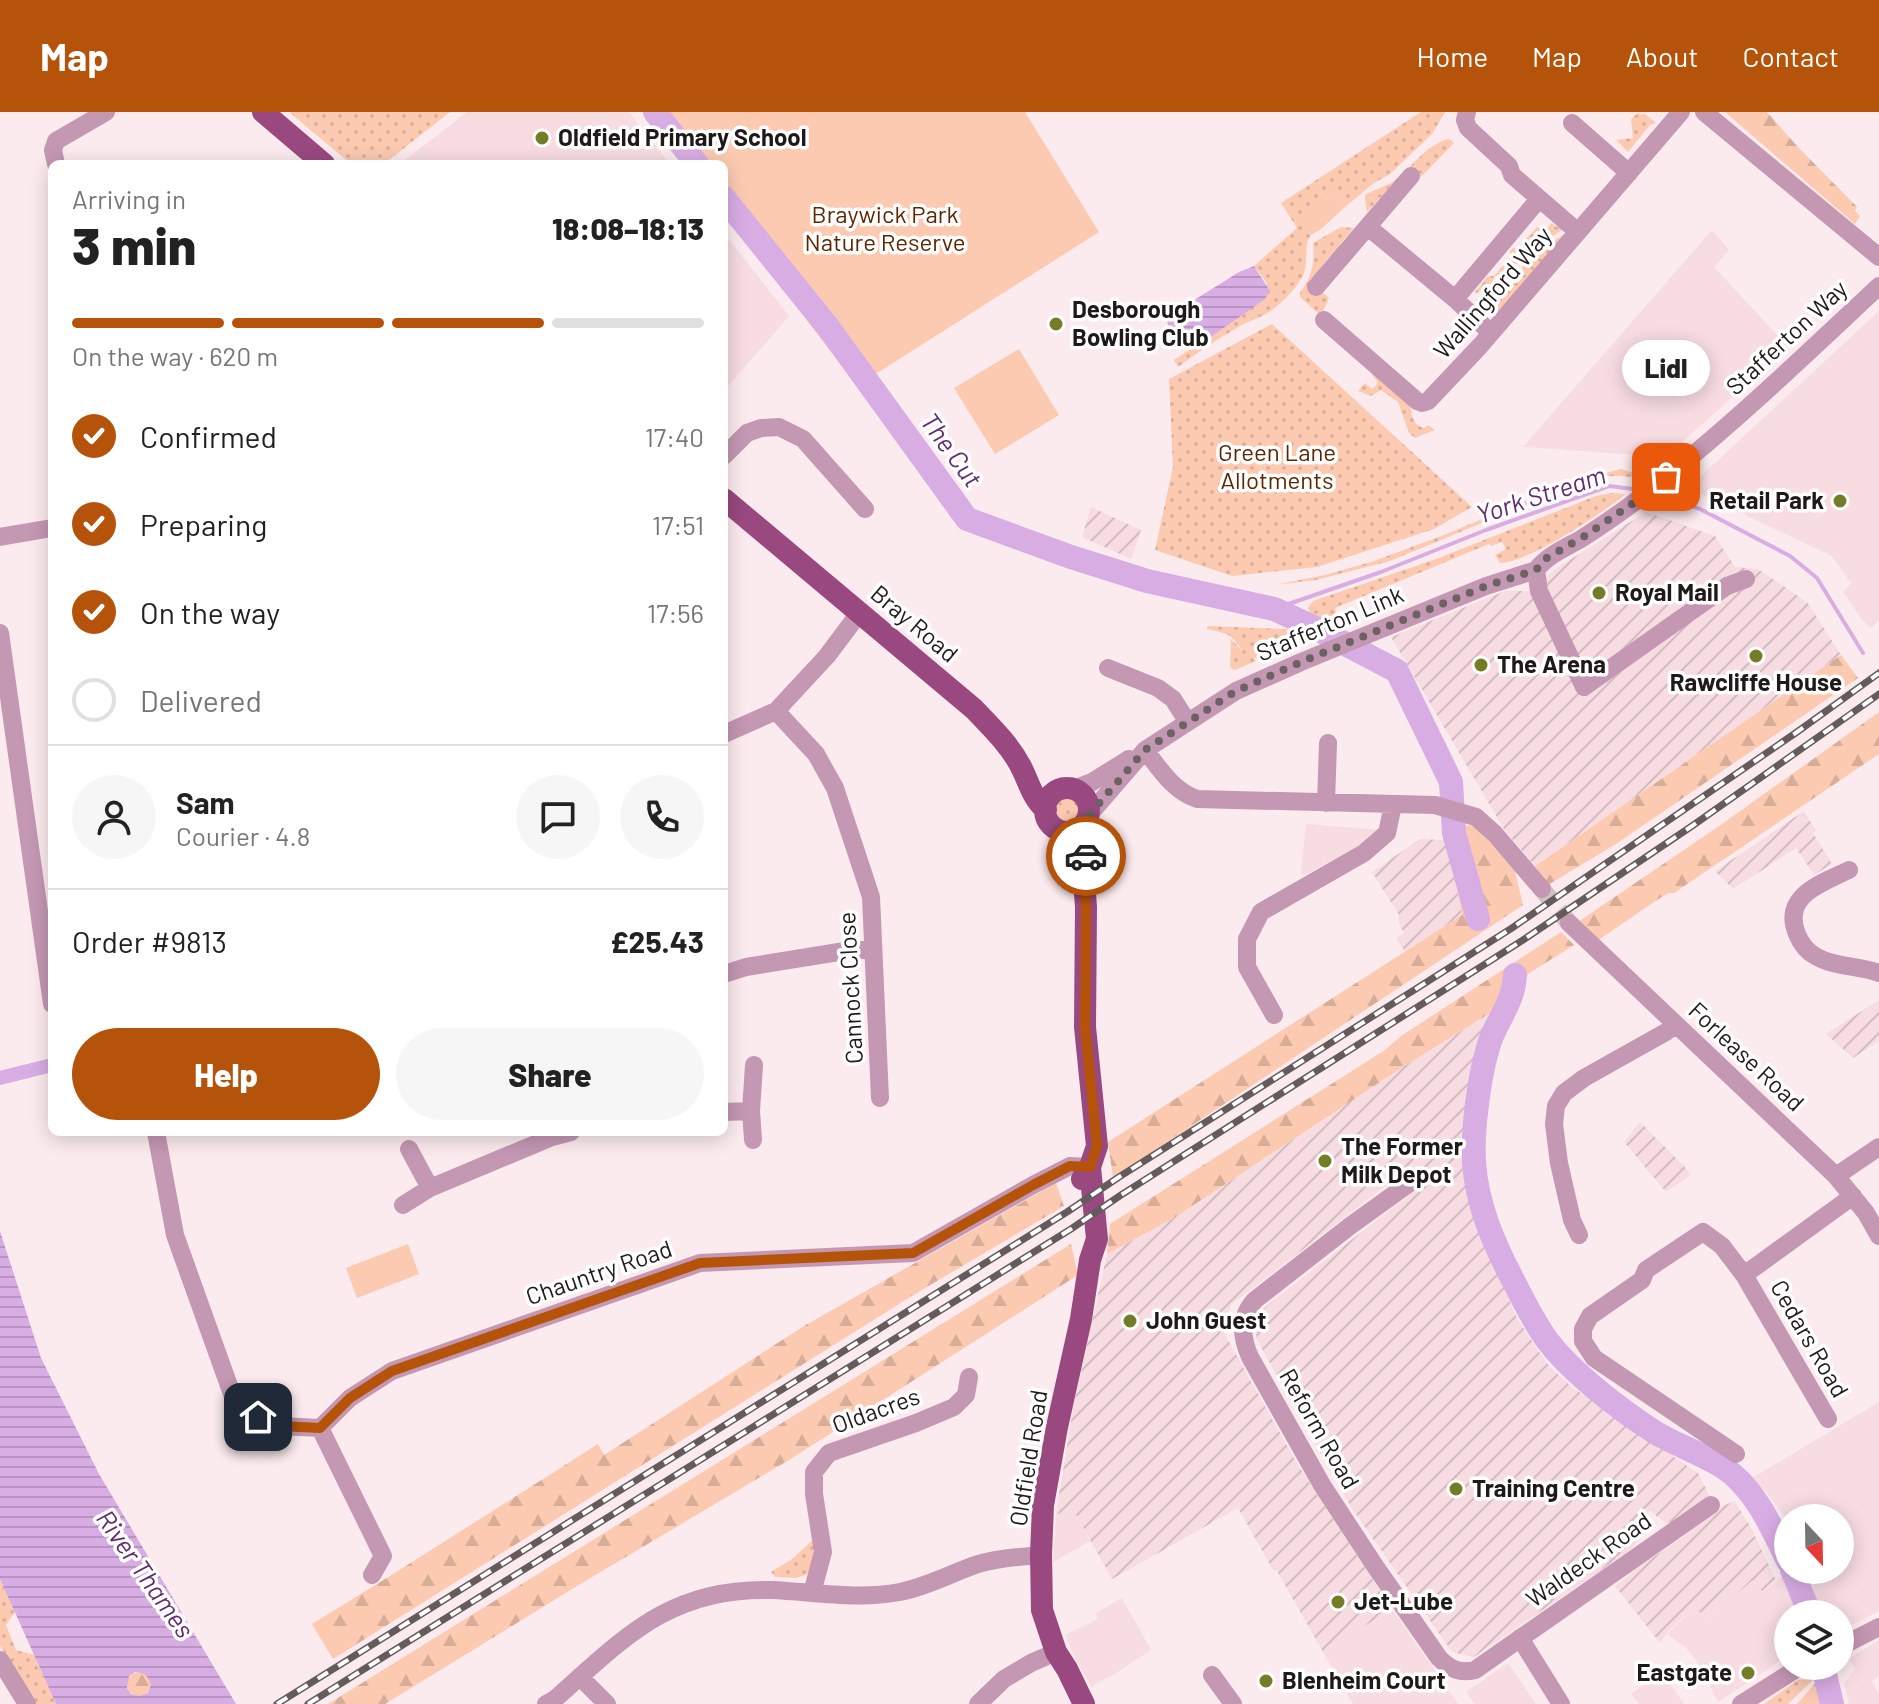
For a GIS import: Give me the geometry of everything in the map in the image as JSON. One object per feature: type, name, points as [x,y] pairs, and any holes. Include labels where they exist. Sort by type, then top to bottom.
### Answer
[{"type":"main road","points":[[263,112],[319,160]]},
{"type":"main road","name":"Bray Road","points":[[728,502],[974,709],[1009,748],[1037,802],[1046,810]]},
{"type":"main road","points":[[1021,766],[1084,797],[1088,805],[1087,826],[1062,831]]},
{"type":"main road","points":[[1068,789],[1051,795],[1046,810],[1050,823],[1062,831],[1083,868]]},
{"type":"main road","name":"Oldfield Road","points":[[1084,1704],[1056,1652],[1042,1610],[1041,1555],[1043,1505],[1090,1260],[1079,1184],[1090,1167],[1097,1146],[1085,1027],[1086,907],[1083,868],[1087,852],[1087,826]]},
{"type":"street","points":[[55,160],[53,150],[56,141],[106,112]]},
{"type":"street","name":"Wallingford Way","points":[[1324,320],[1413,397],[1422,403],[1432,399],[1681,112]]},
{"type":"street","points":[[1704,112],[1879,257]]},
{"type":"street","points":[[1466,118],[1473,134],[1509,166],[1512,175],[1578,232]]},
{"type":"street","points":[[1572,123],[1629,173]]},
{"type":"street","points":[[1316,287],[1411,176]]},
{"type":"street","points":[[1455,299],[1539,199]]},
{"type":"street","points":[[1368,227],[1491,333]]},
{"type":"street","name":"Stafferton Way","points":[[1536,570],[1545,559],[1638,500],[1671,473],[1786,374],[1879,286]]},
{"type":"street","points":[[728,452],[747,433],[779,427],[803,439],[865,509]]},
{"type":"street","points":[[0,537],[48,529]]},
{"type":"street","points":[[1536,570],[1539,591],[1584,687],[1727,586],[1746,579]]},
{"type":"street","name":"Stafferton Link","points":[[1087,826],[1145,750],[1236,691],[1409,617],[1536,570]]},
{"type":"street","points":[[728,732],[776,711],[827,656],[860,612]]},
{"type":"street","points":[[0,633],[48,952]]},
{"type":"street","points":[[1108,668],[1158,688],[1173,699],[1187,721]]},
{"type":"street","name":"Cannock Close","points":[[776,711],[816,754],[835,788],[871,897],[880,1098]]},
{"type":"street","points":[[1326,803],[1328,743]]},
{"type":"street","points":[[1068,789],[1092,782],[1145,750],[1176,788],[1197,799],[1435,805],[1476,817],[1495,834],[1542,889]]},
{"type":"street","points":[[1274,1015],[1247,967],[1247,939],[1261,912],[1364,853],[1387,833],[1393,805]]},
{"type":"street","points":[[1849,870],[1799,898],[1793,914],[1794,926],[1801,945],[1818,958],[1879,973]]},
{"type":"street","name":"Forlease Road","points":[[1569,923],[1836,1176],[1866,1213],[1879,1236]]},
{"type":"street","points":[[728,973],[851,950],[873,950]]},
{"type":"street","points":[[1579,1224],[1559,1163],[1554,1124],[1556,1106],[1564,1093],[1584,1078],[1675,1025]]},
{"type":"street","points":[[753,1140],[754,1065]]},
{"type":"street","points":[[728,1112],[751,1111]]},
{"type":"street","points":[[157,1136],[175,1235],[237,1408],[280,1426],[320,1428],[383,1556],[372,1575]]},
{"type":"street","points":[[403,1205],[430,1188],[556,1136]]},
{"type":"street","points":[[1836,1176],[1879,1147]]},
{"type":"street","points":[[409,1149],[430,1188]]},
{"type":"street","name":"Chauntry Road","points":[[320,1428],[350,1398],[392,1371],[700,1263],[913,1253],[1070,1166],[1090,1167]]},
{"type":"street","name":"Reform Road","points":[[1411,1182],[1255,1300],[1249,1306],[1244,1322],[1244,1345],[1322,1485],[1439,1658],[1457,1671],[1475,1670],[1520,1638]]},
{"type":"street","name":"Cedars Road","points":[[1828,1419],[1744,1275],[1853,1196]]},
{"type":"street","points":[[1736,1454],[1594,1358],[1583,1341],[1583,1329],[1590,1316],[1642,1280],[1646,1270],[1703,1232],[1722,1246],[1744,1275]]},
{"type":"street","name":"Oldacres","points":[[812,1593],[823,1552],[814,1494],[814,1472],[829,1453],[954,1407],[966,1395],[969,1377]]},
{"type":"street","name":"Waldeck Road","points":[[1561,1704],[1520,1638],[1711,1505]]},
{"type":"street","points":[[546,1704],[617,1643],[649,1620],[679,1605],[736,1591],[770,1590],[858,1597],[901,1592],[976,1565],[1041,1555]]},
{"type":"street","points":[[1854,1640],[1879,1627]]},
{"type":"street","points":[[978,1704],[1004,1679],[1056,1652]]},
{"type":"street","points":[[0,1660],[27,1704]]},
{"type":"street","points":[[1212,1675],[1233,1704]]},
{"type":"street","points":[[580,1677],[607,1704]]},
{"type":"street","points":[[1744,1703],[1779,1680]]},
{"type":"shaded area","name":"Oldfield Primary School","points":[[467,112],[629,112],[667,160],[405,160]]},
{"type":"shaded area","points":[[1712,230],[1729,250],[1714,267],[1788,347],[1660,462],[1652,456],[1523,447]]},
{"type":"shaded area","points":[[728,238],[789,316],[728,386]]},
{"type":"shaded area","points":[[1879,311],[1879,621],[1870,628],[1843,592],[1851,583],[1832,556],[1688,488]]},
{"type":"shaded area","points":[[1091,507],[1141,530],[1131,559],[1082,537]]},
{"type":"shaded area","points":[[1646,512],[1715,536],[1735,567],[1758,569],[1807,602],[1841,655],[1535,866],[1504,829],[1391,637],[1505,591],[1529,591],[1557,568]]},
{"type":"shaded area","points":[[1804,811],[1832,864],[1814,875],[1796,848],[1733,889],[1715,871]]},
{"type":"shaded area","points":[[1306,824],[1380,830],[1371,840],[1303,876]]},
{"type":"shaded area","points":[[1420,839],[1449,840],[1462,915],[1405,952],[1396,938],[1404,933],[1399,924],[1399,915],[1372,872]]},
{"type":"shaded area","points":[[1879,1000],[1879,1041],[1853,1058],[1826,1034]]},
{"type":"shaded area","points":[[1492,1012],[1493,1021],[1473,1071],[1466,1121],[1466,1149],[1472,1205],[1481,1235],[1517,1318],[1550,1367],[1573,1388],[1698,1473],[1710,1497],[1677,1521],[1666,1523],[1650,1511],[1641,1518],[1639,1540],[1631,1549],[1474,1657],[1452,1652],[1353,1510],[1256,1338],[1260,1312],[1413,1192],[1402,1173],[1231,1305],[1223,1331],[1296,1462],[1392,1609],[1323,1652],[1238,1508],[1112,1579],[1074,1511],[1056,1514],[1073,1409],[1107,1254],[1174,1218]]},
{"type":"shaded area","points":[[1640,1122],[1691,1175],[1666,1192],[1624,1142]]},
{"type":"shaded area","points":[[1879,1402],[1879,1611],[1854,1624],[1854,1600],[1815,1600],[1813,1584],[1854,1584],[1854,1504],[1775,1504],[1751,1479]]},
{"type":"shaded area","points":[[1734,1501],[1749,1524],[1774,1582],[1762,1591],[1753,1580],[1707,1619],[1695,1607],[1670,1629],[1660,1643],[1615,1586],[1716,1509]]},
{"type":"shaded area","points":[[1074,1511],[1090,1541],[1053,1562],[1056,1514]]},
{"type":"shaded area","points":[[1753,1580],[1762,1591],[1774,1583],[1785,1584],[1791,1600],[1774,1600],[1774,1665],[1718,1702],[1697,1661],[1667,1634],[1695,1607],[1707,1619]]},
{"type":"shaded area","points":[[1122,1598],[1151,1650],[1092,1688],[1065,1635],[1098,1619],[1096,1613]]},
{"type":"shaded area","points":[[1392,1609],[1458,1704],[1353,1704],[1323,1652]]},
{"type":"shaded area","points":[[1879,1640],[1879,1676],[1872,1681],[1879,1694],[1879,1704],[1849,1704],[1844,1684],[1847,1680],[1854,1680],[1854,1656]]},
{"type":"shaded area","points":[[1508,1663],[1536,1704],[1475,1704],[1466,1692]]},
{"type":"shaded area","points":[[1662,1672],[1684,1704],[1639,1704],[1631,1694]]},
{"type":"green space","points":[[289,112],[450,112],[389,160],[346,160]]},
{"type":"green space","name":"Braywick Park Nature Reserve","points":[[648,112],[1025,112],[1099,232],[857,386],[728,217],[728,160],[684,160]]},
{"type":"green space","points":[[1421,112],[1445,112],[1432,134],[1390,174],[1345,207],[1332,193],[1301,223],[1311,235],[1305,269],[1300,281],[1279,305],[1228,333],[1178,367],[1174,360],[1264,300],[1267,283],[1254,266],[1297,228],[1281,203]]},
{"type":"green space","points":[[1725,112],[1767,112],[1857,207],[1855,211],[1860,216],[1855,224]]},
{"type":"green space","points":[[1638,113],[1644,113],[1656,123],[1650,125],[1628,152],[1616,140],[1633,138],[1631,119]]},
{"type":"green space","points":[[1449,139],[1454,143],[1421,177],[1411,170],[1367,212],[1366,194],[1391,183],[1425,152]]},
{"type":"green space","points":[[1332,193],[1345,207],[1311,235],[1300,223]]},
{"type":"green space","points":[[1561,221],[1566,227],[1553,236],[1549,233],[1540,236],[1539,247],[1475,292],[1488,276],[1494,276],[1510,258],[1510,251],[1518,248],[1537,227],[1544,231],[1552,223],[1556,227]]},
{"type":"green space","points":[[1341,227],[1354,228],[1340,244],[1340,252],[1335,257],[1329,257],[1320,269],[1314,285],[1329,298],[1321,316],[1300,297],[1300,293],[1312,269],[1313,243]]},
{"type":"green space","points":[[1566,233],[1495,316],[1476,302],[1493,287],[1501,292],[1509,288],[1510,283],[1519,282],[1523,277],[1522,266],[1543,250],[1552,249],[1555,240]]},
{"type":"green space","name":"Green Lane Allotments","points":[[1272,324],[1472,507],[1434,529],[1317,567],[1232,576],[1155,550],[1173,467],[1169,379]]},
{"type":"green space","name":"Desborough Bowling Club","points":[[1019,349],[1059,415],[995,454],[954,388]]},
{"type":"green space","points":[[1378,373],[1405,395],[1413,419],[1419,426],[1424,428],[1428,425],[1435,430],[1415,438],[1409,433],[1398,402],[1381,390],[1371,396],[1358,391],[1365,383],[1372,389],[1378,383],[1372,374]]},
{"type":"green space","points":[[1621,469],[1648,477],[1609,476],[1586,480],[1390,561],[1316,580],[1275,585],[1371,562],[1574,481]]},
{"type":"green space","points":[[1626,494],[1583,524],[1528,555],[1500,563],[1495,555],[1506,549],[1502,542],[1489,544],[1335,608],[1337,619],[1345,617],[1348,623],[1336,629],[1313,619],[1308,608],[1313,601],[1436,559],[1596,496]]},
{"type":"green space","points":[[1207,626],[1307,630],[1312,634],[1257,659],[1252,657],[1256,661],[1235,670],[1230,666],[1231,639],[1243,652],[1232,638],[1207,629]]},
{"type":"green space","points":[[1841,655],[1858,678],[1616,844],[1548,885],[1535,866]]},
{"type":"green space","points":[[1879,712],[1879,754],[1674,893],[1660,898],[1594,943],[1572,926],[1722,824]]},
{"type":"green space","points":[[1068,796],[1077,800],[1081,809],[1077,818],[1068,822],[1059,818],[1055,809],[1059,800]]},
{"type":"green space","points":[[1469,825],[1479,829],[1512,859],[1523,905],[1113,1178],[1108,1142],[1462,915],[1449,840]]},
{"type":"green space","points":[[1561,932],[1574,945],[1528,974],[1492,1012],[1174,1218],[1107,1254],[1110,1224],[1385,1050],[1401,1036]]},
{"type":"green space","points":[[1056,1183],[1064,1206],[915,1294],[333,1659],[312,1624],[598,1444],[604,1455],[804,1326]]},
{"type":"green space","points":[[408,1244],[419,1274],[357,1298],[346,1268]]},
{"type":"green space","points":[[1071,1244],[1078,1275],[789,1460],[385,1704],[328,1704]]},
{"type":"green space","points":[[817,1536],[810,1573],[797,1578],[775,1577],[771,1572],[792,1559]]},
{"type":"green space","points":[[0,1579],[15,1612],[6,1625],[16,1650],[34,1655],[56,1704],[34,1704],[0,1646]]},
{"type":"green space","points":[[139,1672],[150,1679],[151,1684],[144,1695],[139,1696],[128,1689],[127,1684],[134,1673]]},
{"type":"green space","points":[[1798,1680],[1813,1680],[1788,1704],[1764,1704]]},
{"type":"green space","points":[[1818,1680],[1826,1680],[1833,1704],[1797,1704]]},
{"type":"water","points":[[1254,266],[1270,291],[1264,300],[1196,347],[1184,348],[1175,341],[1167,317],[1239,272]]},
{"type":"water","name":"River Thames","points":[[0,1231],[41,1358],[99,1474],[236,1704],[56,1704],[0,1579]],"holes":[[[138,1672],[146,1675],[151,1685],[148,1693],[139,1696],[131,1694],[127,1688],[129,1676]]]},
{"type":"waterway","name":"The Cut","points":[[655,112],[694,160]]},
{"type":"waterway","name":"The Cut","points":[[728,203],[828,327],[967,519],[1147,581],[1274,609],[1397,671],[1451,782],[1454,833],[1478,919]]},
{"type":"waterway","name":"York Stream","points":[[1274,609],[1609,486],[1641,490]]},
{"type":"waterway","name":"York Stream","points":[[1657,493],[1700,509],[1790,556],[1817,578],[1863,653]]},
{"type":"waterway","points":[[1515,975],[1510,999],[1488,1049],[1474,1133],[1479,1194],[1500,1253],[1533,1319],[1569,1365],[1596,1389],[1661,1436],[1723,1467],[1753,1497],[1774,1531]]},
{"type":"waterway","points":[[0,1078],[48,1066]]},
{"type":"waterway","points":[[1798,1584],[1804,1600]]},
{"type":"waterway","points":[[1826,1680],[1832,1704]]},
{"type":"tunnel","points":[[1542,889],[1569,923]]},
{"type":"railway","points":[[277,1704],[1067,1212],[1512,928],[1879,673]]},
{"type":"railway","points":[[308,1704],[1071,1229],[1523,940],[1879,694]]},
{"type":"way so far","points":[[1086,856],[1086,821],[1089,815],[1145,750],[1187,721],[1249,684],[1486,586],[1536,570],[1545,559],[1638,500],[1666,477]]},
{"type":"place","name":"Oldfield Primary School","points":[[542,138]]},
{"type":"place","name":"Desborough Bowling Club","points":[[1056,324]]},
{"type":"place","name":"Lidl","points":[[1666,477]]},
{"type":"place","name":"Retail Park","points":[[1840,501]]},
{"type":"place","name":"Royal Mail","points":[[1599,593]]},
{"type":"place","name":"Rawcliffe House","points":[[1756,656]]},
{"type":"place","name":"The Arena","points":[[1481,665]]},
{"type":"place","name":"The Former Milk Depot","points":[[1325,1161]]},
{"type":"place","name":"John Guest","points":[[1130,1321]]},
{"type":"place","name":"Training Centre","points":[[1456,1489]]},
{"type":"place","name":"Jet-Lube","points":[[1338,1602]]},
{"type":"place","name":"Eastgate","points":[[1748,1673]]},
{"type":"place","name":"Blenheim Court","points":[[1266,1681]]},
{"type":"route","points":[[258,1417],[280,1426],[320,1428],[350,1398],[392,1371],[700,1263],[913,1253],[1070,1166],[1090,1167],[1097,1146],[1085,1027],[1086,907],[1083,868],[1086,856]]}]
